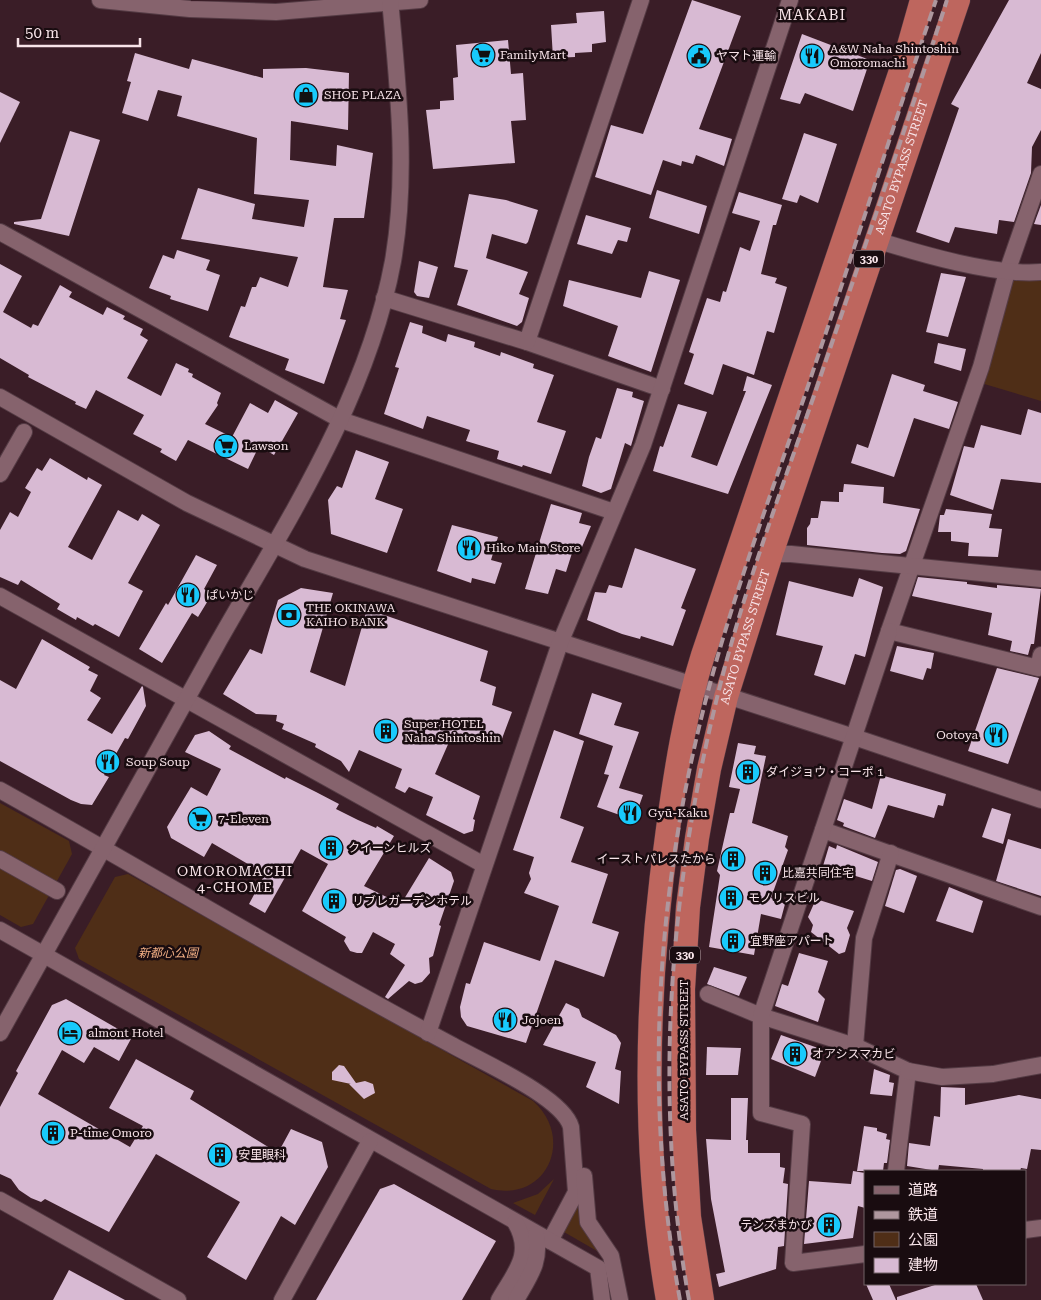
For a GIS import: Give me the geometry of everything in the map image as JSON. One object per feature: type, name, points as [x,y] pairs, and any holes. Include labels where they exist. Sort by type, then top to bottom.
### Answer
[{"type":"highway","name":"330","points":[[668,1300],[660,1253],[650,1126],[651,1000],[660,890],[677,768],[693,686],[904,62],[922,0]]},
{"type":"highway","name":"ASATO BYPASS STREET","points":[[702,1300],[689,1217],[684,1130],[683,989],[688,907],[709,769],[726,697],[771,554],[958,0]]},
{"type":"street","points":[[100,0],[190,9],[276,12],[420,0]]},
{"type":"street","points":[[527,342],[641,0]]},
{"type":"street","points":[[428,1033],[560,643],[643,445],[790,0]]},
{"type":"street","points":[[0,1033],[274,545],[341,420],[368,357],[384,298],[395,241],[402,171],[401,130],[390,1]]},
{"type":"street","points":[[864,1254],[793,1263],[802,1124],[761,1113],[760,1016],[980,367],[1007,272],[1041,174]]},
{"type":"street","points":[[0,232],[341,420],[614,512]]},
{"type":"street","points":[[876,240],[908,250],[1007,272],[1041,272]]},
{"type":"street","points":[[384,298],[527,342],[662,389]]},
{"type":"street","points":[[0,397],[187,502],[274,545],[317,563],[854,737],[1041,800]]},
{"type":"street","points":[[0,474],[24,432]]},
{"type":"street","points":[[771,554],[791,554],[1041,579]]},
{"type":"street","points":[[0,596],[484,865]]},
{"type":"street","points":[[889,631],[1038,668],[1041,655]]},
{"type":"street","points":[[0,790],[428,1033],[538,1092],[565,1104],[576,1116],[580,1124],[588,1222],[612,1256],[620,1300]]},
{"type":"street","points":[[823,830],[1041,907]]},
{"type":"street","points":[[855,1046],[864,938],[891,853]]},
{"type":"street","points":[[0,859],[57,891]]},
{"type":"street","points":[[0,930],[370,1141],[598,1268],[602,1300]]},
{"type":"street","points":[[708,994],[760,1016],[855,1046],[908,1071],[942,1077],[993,1074],[1041,1065]]},
{"type":"street","points":[[896,1170],[908,1071]]},
{"type":"street","points":[[516,1300],[536,1265],[543,1237],[574,1196],[575,1177],[569,1119],[538,1092]]},
{"type":"street","points":[[282,1300],[370,1141]]},
{"type":"street","points":[[0,1200],[178,1300]]},
{"type":"street","points":[[499,1300],[524,1252],[522,1236],[515,1222]]},
{"type":"street","points":[[1026,1230],[1041,1228]]},
{"type":"green space","points":[[1041,277],[1041,401],[981,383],[1010,284],[1015,279]]},
{"type":"green space","points":[[0,803],[69,841],[72,854],[33,924],[21,927],[0,915]]},
{"type":"green space","name":"新都心公園","points":[[128,874],[533,1101],[546,1116],[552,1132],[553,1149],[549,1164],[540,1177],[527,1186],[511,1190],[491,1189],[79,959],[75,948],[115,877]]},
{"type":"green space","points":[[554,1179],[535,1215],[513,1203],[538,1194]]},
{"type":"green space","points":[[578,1202],[603,1251],[605,1262],[597,1251],[564,1232],[563,1229]]},
{"type":"building","points":[[692,0],[741,16],[699,129],[732,139],[724,166],[696,155],[693,164],[682,161],[681,166],[663,160],[651,195],[595,177],[611,125],[643,134]]},
{"type":"building","points":[[1009,0],[1041,0],[1041,53],[1027,83],[1041,89],[1041,130],[1032,147],[1031,173],[1014,222],[999,220],[997,234],[955,227],[949,243],[916,232],[959,108],[951,104]]},
{"type":"building","points":[[604,11],[606,42],[592,44],[592,52],[575,53],[575,57],[553,58],[551,25],[577,23],[576,13]]},
{"type":"building","points":[[802,34],[870,60],[853,111],[805,93],[800,104],[780,99]]},
{"type":"building","points":[[508,40],[511,74],[523,73],[526,120],[511,121],[515,163],[433,169],[426,110],[440,109],[440,101],[454,100],[453,78],[458,77],[456,45]]},
{"type":"building","points":[[135,53],[189,69],[192,59],[263,78],[263,69],[306,68],[349,73],[348,130],[291,121],[290,160],[336,166],[337,145],[373,153],[364,218],[334,218],[323,287],[348,290],[340,319],[346,320],[324,384],[285,370],[289,359],[229,337],[241,306],[245,307],[252,287],[256,287],[260,277],[288,287],[298,257],[181,239],[198,188],[255,204],[252,219],[304,227],[309,200],[254,194],[257,138],[177,116],[182,96],[158,90],[148,121],[122,113],[131,82],[127,81]]},
{"type":"building","points":[[0,92],[20,102],[0,143]]},
{"type":"building","points":[[70,131],[100,140],[69,236],[14,224],[14,222],[41,219]]},
{"type":"building","points":[[804,133],[837,144],[818,203],[800,195],[797,203],[782,199]]},
{"type":"building","points":[[657,190],[707,206],[699,234],[649,218]]},
{"type":"building","points":[[739,192],[782,205],[776,225],[773,225],[761,274],[777,278],[775,283],[787,287],[774,333],[767,331],[754,375],[723,364],[713,395],[684,384],[694,354],[689,352],[707,298],[720,302],[723,291],[726,292],[740,247],[750,251],[760,221],[732,213]]},
{"type":"building","points":[[469,194],[506,200],[538,210],[526,244],[492,234],[486,258],[528,272],[519,294],[529,298],[522,322],[517,326],[457,305],[468,270],[454,267]]},
{"type":"building","points":[[1041,205],[1041,225],[1034,224]]},
{"type":"building","points":[[586,215],[631,228],[627,242],[618,240],[612,254],[577,244]]},
{"type":"building","points":[[177,250],[210,260],[206,270],[220,275],[208,311],[170,299],[171,296],[149,288],[163,255],[174,259]]},
{"type":"building","points":[[419,261],[438,267],[429,298],[417,296],[414,292]]},
{"type":"building","points":[[0,264],[22,276],[3,312],[31,328],[33,324],[38,326],[60,285],[72,292],[69,297],[103,315],[107,307],[125,316],[123,319],[143,329],[140,335],[148,340],[127,378],[161,396],[176,363],[189,369],[188,372],[193,374],[192,377],[221,393],[218,405],[205,424],[232,437],[250,403],[268,413],[275,400],[298,413],[274,455],[259,446],[248,469],[188,440],[176,461],[160,452],[162,449],[133,434],[144,415],[96,390],[86,409],[28,377],[29,375],[0,358]]},
{"type":"building","points":[[649,271],[680,280],[651,372],[608,356],[618,326],[563,306],[569,280],[641,298]]},
{"type":"building","points":[[941,273],[966,277],[948,337],[926,332]]},
{"type":"building","points":[[410,322],[423,326],[422,333],[446,342],[448,334],[475,342],[474,347],[500,356],[501,352],[534,364],[533,368],[554,375],[537,422],[566,431],[551,474],[497,459],[499,451],[466,441],[470,430],[427,416],[423,429],[384,414],[399,368],[395,367]]},
{"type":"building","points":[[938,343],[966,349],[961,371],[934,363]]},
{"type":"building","points":[[892,374],[925,385],[923,391],[958,402],[949,429],[914,418],[894,477],[851,463],[857,444],[868,448]]},
{"type":"building","points":[[747,376],[772,385],[728,494],[653,471],[660,446],[663,447],[678,404],[707,412],[691,457],[717,466],[746,391],[743,391]]},
{"type":"building","points":[[617,388],[633,392],[632,397],[644,401],[631,446],[625,443],[611,489],[601,493],[582,486],[596,437],[601,439]]},
{"type":"building","points":[[1028,409],[1041,413],[1041,483],[1001,479],[993,510],[950,495],[964,446],[974,448],[981,425],[1021,435]]},
{"type":"building","points":[[356,450],[389,462],[375,499],[403,509],[387,553],[331,534],[328,500],[337,486],[342,488]]},
{"type":"building","points":[[50,458],[87,480],[88,477],[102,485],[68,547],[92,560],[118,510],[138,521],[142,514],[160,525],[128,583],[143,591],[119,637],[95,624],[93,626],[77,617],[76,620],[57,609],[60,604],[21,580],[18,585],[0,577],[0,530],[10,512],[18,517],[31,492],[25,488],[37,468],[42,471]]},
{"type":"building","points":[[844,484],[884,487],[883,503],[920,509],[906,551],[900,554],[882,553],[807,545],[807,528],[811,518],[818,518],[821,501],[839,502],[839,492],[843,492]]},
{"type":"building","points":[[551,504],[582,513],[579,523],[591,526],[579,554],[572,553],[566,572],[556,569],[548,594],[525,589]]},
{"type":"building","points":[[946,509],[992,514],[989,528],[1002,529],[998,557],[968,556],[969,543],[951,541],[951,532],[938,532],[940,515],[944,515]]},
{"type":"building","name":"Hiko Main Store","points":[[452,525],[498,537],[491,560],[502,563],[495,584],[472,578],[471,583],[437,571]]},
{"type":"building","points":[[635,548],[696,569],[681,608],[686,610],[673,646],[641,636],[640,639],[622,634],[587,620],[595,592],[606,593],[609,585],[622,588]]},
{"type":"building","points":[[196,555],[217,565],[204,589],[212,594],[198,617],[192,613],[162,663],[139,649],[166,603],[168,605]]},
{"type":"building","points":[[918,577],[967,582],[967,584],[997,588],[997,585],[1041,589],[1034,644],[1031,644],[1028,655],[1010,651],[1012,641],[988,635],[992,613],[912,596]]},
{"type":"building","points":[[859,578],[883,587],[865,657],[855,654],[845,685],[814,675],[823,646],[776,635],[789,581],[853,597]]},
{"type":"building","points":[[301,588],[333,593],[310,672],[345,686],[367,609],[488,651],[480,681],[496,687],[492,705],[512,712],[500,744],[490,741],[486,744],[453,733],[435,774],[480,796],[473,819],[475,820],[473,831],[464,834],[426,815],[433,797],[409,787],[405,793],[395,788],[402,769],[359,750],[349,772],[341,761],[315,747],[316,744],[282,729],[284,724],[276,721],[277,715],[256,714],[223,694],[250,649],[262,654],[278,600]]},
{"type":"building","points":[[42,639],[90,667],[88,670],[98,675],[90,691],[101,698],[87,720],[112,734],[143,687],[146,706],[128,739],[125,738],[104,775],[109,777],[92,805],[81,804],[71,800],[0,761],[0,680],[16,689]]},
{"type":"building","points":[[897,646],[934,653],[931,669],[927,668],[923,680],[890,671]]},
{"type":"building","points":[[997,668],[1039,678],[1008,764],[968,751]]},
{"type":"building","points":[[592,693],[622,703],[614,725],[639,732],[619,788],[643,795],[634,820],[597,807],[609,775],[604,774],[613,746],[579,734]]},
{"type":"building","points":[[554,730],[584,741],[560,818],[584,827],[571,862],[608,874],[592,923],[619,932],[604,977],[555,960],[526,1043],[467,1026],[461,1017],[460,1007],[466,983],[470,984],[484,942],[540,961],[559,906],[524,893],[531,879],[529,873],[534,857],[513,850]]},
{"type":"building","points":[[209,731],[231,746],[229,749],[285,779],[286,777],[339,804],[336,809],[376,828],[377,826],[394,836],[364,886],[401,904],[429,858],[451,872],[454,881],[439,925],[441,926],[433,956],[429,958],[430,973],[422,982],[415,984],[409,981],[388,999],[385,997],[405,965],[390,954],[395,944],[373,932],[362,953],[350,951],[344,941],[346,937],[302,911],[328,864],[301,849],[265,913],[249,904],[265,874],[212,843],[204,857],[171,838],[167,827],[191,787],[207,796],[221,769],[185,752],[195,735]]},
{"type":"building","points":[[738,743],[756,746],[754,754],[766,756],[752,823],[788,836],[785,847],[788,850],[771,898],[785,904],[781,919],[761,914],[754,955],[709,947],[720,875],[717,871],[730,813],[734,813],[740,789],[729,787]]},
{"type":"building","points":[[881,775],[946,794],[943,806],[938,805],[934,818],[888,805],[875,838],[843,826],[844,823],[837,820],[844,799],[872,809]]},
{"type":"building","points":[[992,808],[1011,814],[1003,844],[982,837]]},
{"type":"building","points":[[1008,839],[1041,849],[1041,896],[996,881]]},
{"type":"building","points":[[837,845],[878,862],[872,881],[823,866],[829,846],[836,849]]},
{"type":"building","points":[[900,869],[917,876],[904,913],[885,906],[896,870]]},
{"type":"building","points":[[949,887],[983,901],[973,933],[936,921]]},
{"type":"building","points":[[816,899],[854,911],[847,928],[850,935],[845,952],[839,954],[811,932],[813,925],[808,917]]},
{"type":"building","points":[[799,953],[828,961],[818,992],[825,999],[818,1022],[775,1006],[782,984],[788,986]]},
{"type":"building","points":[[714,967],[747,977],[739,996],[707,984]]},
{"type":"building","points":[[66,999],[132,1037],[119,1061],[94,1047],[84,1063],[62,1050],[38,1094],[130,1147],[143,1126],[109,1108],[136,1059],[194,1091],[190,1099],[278,1153],[291,1129],[322,1142],[328,1167],[295,1225],[281,1216],[246,1280],[207,1257],[240,1202],[156,1154],[109,1232],[45,1199],[41,1202],[31,1198],[19,1190],[11,1179],[0,1174],[0,1107],[18,1073],[16,1071],[52,1005]]},
{"type":"building","points":[[566,1003],[579,1009],[582,1017],[616,1035],[621,1043],[615,1069],[621,1071],[619,1104],[586,1087],[596,1062],[543,1045]]},
{"type":"building","name":"オアシスマカビ","points":[[781,1035],[818,1048],[816,1059],[821,1061],[815,1077],[771,1059]]},
{"type":"building","points":[[707,1047],[741,1048],[738,1075],[706,1075]]},
{"type":"building","points":[[339,1065],[344,1066],[356,1083],[365,1081],[373,1084],[375,1093],[364,1099],[349,1084],[351,1084],[332,1080],[332,1072]]},
{"type":"building","points":[[874,1069],[890,1075],[889,1082],[894,1083],[892,1096],[870,1094]]},
{"type":"building","points":[[941,1087],[965,1088],[965,1105],[1019,1095],[1041,1099],[1041,1150],[1031,1149],[1027,1169],[1021,1168],[1020,1170],[983,1170],[939,1165],[938,1170],[932,1170],[907,1166],[909,1143],[930,1146],[934,1116],[940,1117]]},
{"type":"building","points":[[731,1098],[748,1098],[746,1140],[748,1140],[748,1153],[780,1153],[780,1167],[785,1168],[783,1183],[788,1184],[784,1246],[778,1247],[776,1269],[719,1287],[716,1274],[725,1272],[711,1199],[706,1139],[731,1140]]},
{"type":"building","points":[[864,1126],[877,1128],[877,1131],[887,1134],[886,1139],[890,1140],[887,1163],[884,1163],[883,1170],[857,1171]]},
{"type":"building","name":"テンズまかび","points":[[853,1171],[864,1173],[864,1208],[858,1206],[853,1238],[804,1244],[809,1181],[851,1184]]},
{"type":"building","points":[[394,1184],[496,1241],[462,1300],[316,1300],[380,1189]]},
{"type":"building","points":[[69,1270],[125,1300],[53,1300]]},
{"type":"building","points":[[866,1285],[889,1285],[896,1300],[873,1300]]},
{"type":"building","points":[[935,1285],[976,1285],[983,1300],[897,1300],[897,1297]]},
{"type":"railway","points":[[680,1300],[669,1227],[662,1153],[659,1079],[660,1004],[665,930],[674,856],[687,783],[703,711],[727,624],[936,0]]},
{"type":"railway","points":[[689,1300],[678,1222],[671,1144],[669,1066],[672,988],[679,909],[690,831],[704,754],[722,678],[754,569],[947,0]]},
{"type":"place","name":"FamilyMart","points":[[483,55]]},
{"type":"place","name":"ヤマト運輸","points":[[699,56]]},
{"type":"place","name":"A&W Naha Shintoshin Omoromachi","points":[[812,56]]},
{"type":"place","name":"SHOE PLAZA","points":[[306,95]]},
{"type":"place","name":"Lawson","points":[[226,446]]},
{"type":"place","name":"Hiko Main Store","points":[[469,548]]},
{"type":"place","name":"ぱいかじ","points":[[188,595]]},
{"type":"place","name":"THE OKINAWA KAIHO BANK","points":[[289,615]]},
{"type":"place","name":"Super HOTEL Naha Shintoshin","points":[[386,731]]},
{"type":"place","name":"Ootoya","points":[[996,735]]},
{"type":"place","name":"Soup Soup","points":[[108,762]]},
{"type":"place","name":"ダイジョウ・コーポ 1","points":[[748,772]]},
{"type":"place","name":"Gyū-Kaku","points":[[630,813]]},
{"type":"place","name":"7-Eleven","points":[[200,819]]},
{"type":"place","name":"クイーンヒルズ","points":[[331,848]]},
{"type":"place","name":"イーストパレスたから","points":[[733,859]]},
{"type":"place","name":"比嘉共同住宅","points":[[765,873]]},
{"type":"place","name":"モノリスビル","points":[[731,898]]},
{"type":"place","name":"リブレガーデンホテル","points":[[334,901]]},
{"type":"place","name":"宜野座アパート","points":[[733,941]]},
{"type":"place","name":"Jojoen","points":[[505,1020]]},
{"type":"place","name":"almont Hotel","points":[[70,1033]]},
{"type":"place","name":"オアシスマカビ","points":[[795,1054]]},
{"type":"place","name":"P-time Omoro","points":[[53,1133]]},
{"type":"place","name":"安里眼科","points":[[220,1155]]},
{"type":"place","name":"テンズまかび","points":[[829,1225]]},
{"type":"district","name":"MAKABI","points":[[812,15]]},
{"type":"district","name":"OMOROMACHI 4-CHOME","points":[[235,880]]}]
